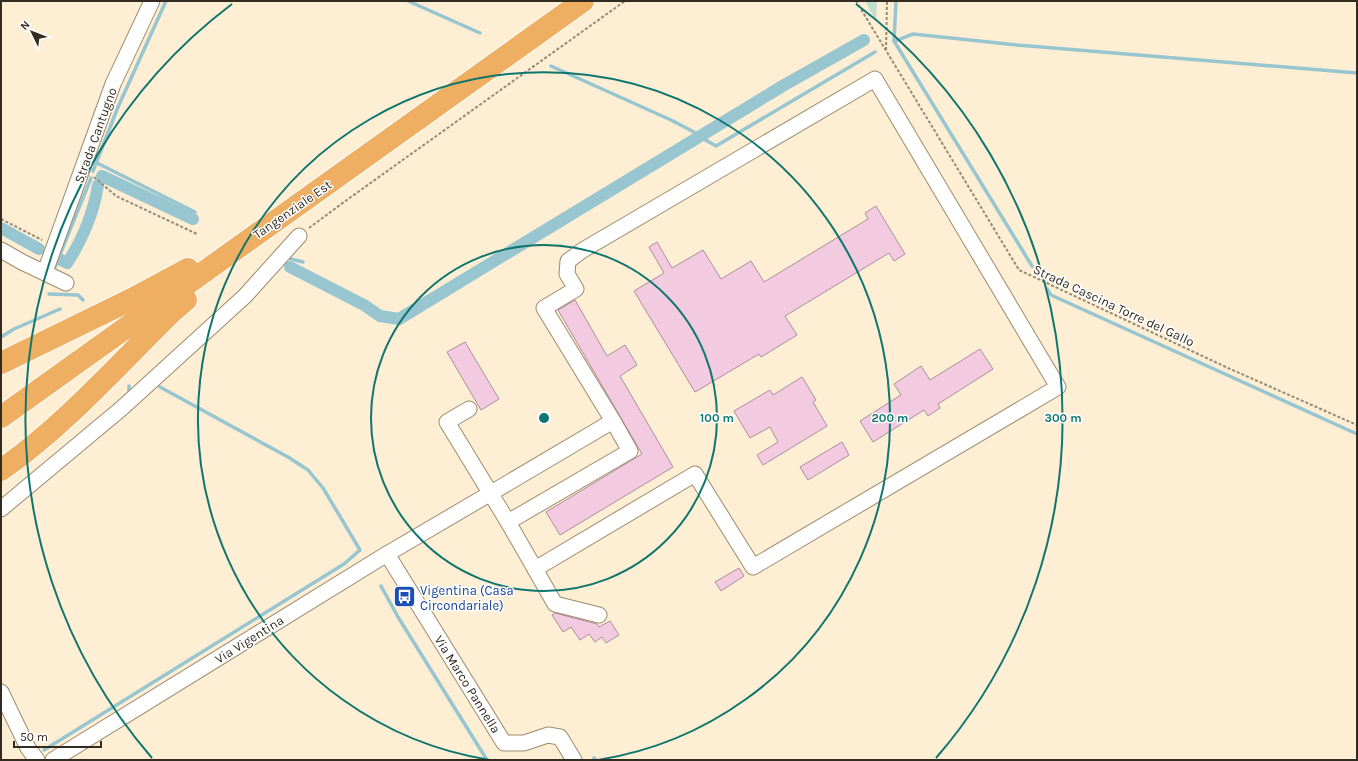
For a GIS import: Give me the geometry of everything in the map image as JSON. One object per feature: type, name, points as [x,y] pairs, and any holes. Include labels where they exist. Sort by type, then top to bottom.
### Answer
[{"type":"highway","name":"Tangenziale Est","points":[[1,417],[583,1]]},
{"type":"highway","points":[[1,363],[146,292],[200,262],[263,220],[313,195]]},
{"type":"highway","points":[[1,470],[18,458],[80,403],[172,312],[313,195]]},
{"type":"street","name":"Strada Cantugno","points":[[44,272],[113,84],[152,1]]},
{"type":"street","points":[[508,522],[630,450],[544,308],[576,288],[567,274],[568,261],[583,250],[875,79],[1058,387],[754,567],[695,474],[535,569]]},
{"type":"street","points":[[1,510],[122,408],[245,296],[299,236]]},
{"type":"street","points":[[1,250],[66,283]]},
{"type":"street","points":[[469,409],[447,422],[491,493],[555,604],[599,614]]},
{"type":"street","name":"Via Vigentina","points":[[53,760],[387,554],[613,421]]},
{"type":"street","name":"Via Marco Pannella","points":[[387,554],[504,743],[524,742],[548,735],[560,737],[574,760]]},
{"type":"street","points":[[1,692],[28,748],[37,760]]},
{"type":"path","points":[[299,236],[344,202],[625,1]]},
{"type":"path","name":"Strada Cascina Torre del Gallo","points":[[856,1],[1019,270],[1228,368],[1357,425]]},
{"type":"path","points":[[886,51],[887,1]]},
{"type":"path","points":[[82,171],[96,178],[116,196],[197,234]]},
{"type":"path","points":[[1,219],[54,246]]},
{"type":"green space","points":[[865,1],[877,1],[876,21]]},
{"type":"building","points":[[876,206],[905,254],[894,261],[889,253],[785,316],[797,335],[761,357],[759,354],[695,392],[634,291],[664,273],[649,247],[657,242],[672,268],[703,250],[721,279],[751,261],[764,282],[868,219],[865,213]]},
{"type":"building","points":[[575,300],[607,356],[625,345],[637,365],[620,376],[673,467],[560,535],[546,512],[642,454],[558,310]]},
{"type":"building","points":[[465,342],[499,399],[481,410],[447,352]]},
{"type":"building","points":[[980,349],[993,369],[938,404],[940,408],[928,416],[924,410],[873,442],[860,421],[901,395],[894,384],[921,366],[930,380]]},
{"type":"building","points":[[802,377],[816,400],[813,402],[827,426],[763,465],[757,455],[778,442],[770,427],[750,438],[734,411],[770,390],[773,395]]},
{"type":"building","points":[[842,442],[849,455],[808,480],[800,467]]},
{"type":"building","points":[[739,568],[744,576],[721,591],[715,582]]},
{"type":"building","points":[[555,613],[597,624],[599,627],[610,621],[619,635],[606,643],[602,637],[595,642],[589,634],[580,640],[571,627],[563,632],[552,615]]},
{"type":"waterway","points":[[93,171],[118,107],[166,1]]},
{"type":"waterway","points":[[408,1],[480,33]]},
{"type":"waterway","points":[[896,1],[894,41],[1032,266]]},
{"type":"waterway","points":[[894,41],[913,34],[1017,45],[1357,73]]},
{"type":"waterway","points":[[290,267],[364,305],[380,316],[399,319],[786,84],[864,40]]},
{"type":"waterway","points":[[704,139],[716,146],[875,52]]},
{"type":"waterway","points":[[551,66],[671,120],[694,132]]},
{"type":"waterway","points":[[97,163],[195,212]]},
{"type":"waterway","points":[[102,176],[193,219]]},
{"type":"waterway","points":[[55,267],[91,178]]},
{"type":"waterway","points":[[55,257],[67,263],[82,236],[90,216],[98,185]]},
{"type":"waterway","points":[[1,228],[39,249]]},
{"type":"waterway","points":[[291,259],[303,262]]},
{"type":"waterway","points":[[1047,289],[1051,295],[1357,434]]},
{"type":"waterway","points":[[49,294],[78,295],[83,300]]},
{"type":"waterway","points":[[1,337],[14,329],[60,309]]},
{"type":"waterway","points":[[128,395],[129,386]]},
{"type":"waterway","points":[[44,750],[344,564],[360,550],[323,488],[308,470],[288,457],[160,387]]},
{"type":"waterway","points":[[381,586],[398,617],[487,760]]},
{"type":"place","name":"Vigentina (Casa Circondariale)","points":[[404,597]]}]
